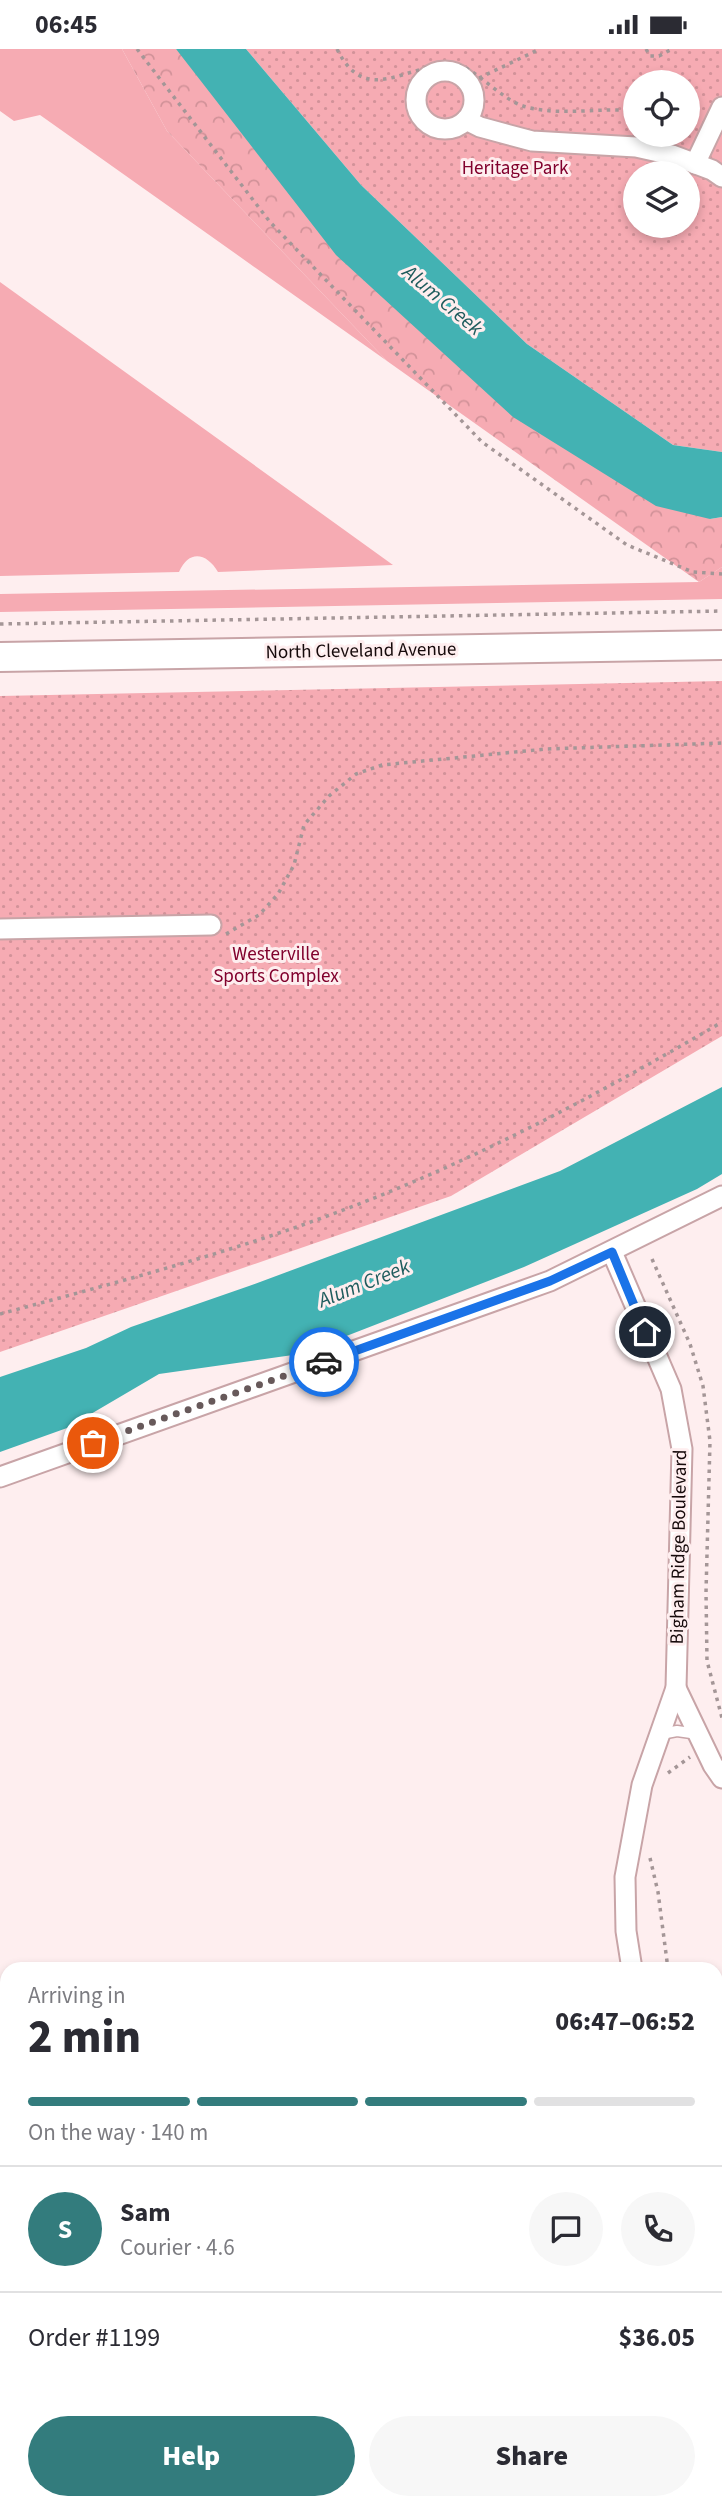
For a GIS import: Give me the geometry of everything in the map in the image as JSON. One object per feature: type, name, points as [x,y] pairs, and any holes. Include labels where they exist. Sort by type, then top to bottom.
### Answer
[{"type":"main road","name":"North Cleveland Avenue","points":[[0,657],[722,645]]},
{"type":"street","points":[[696,161],[722,107]]},
{"type":"street","points":[[466,120],[481,127],[532,141],[636,147],[687,161]]},
{"type":"street","points":[[700,166],[722,177]]},
{"type":"street","points":[[0,929],[215,931]]},
{"type":"street","points":[[0,1476],[538,1285],[612,1252],[722,1196]]},
{"type":"street","name":"Bigham Ridge Boulevard","points":[[612,1252],[671,1389],[682,1449],[676,1688],[642,1785],[625,1877],[626,1931],[631,1962]]},
{"type":"street","name":"Bigham Ridge Boulevard","points":[[676,1688],[722,1778]]},
{"type":"lane","points":[[660,1735],[677,1731],[698,1734]]},
{"type":"path","points":[[137,49],[270,222],[482,442],[627,545],[693,572],[722,574]]},
{"type":"path","points":[[337,49],[344,64],[362,79],[383,79],[438,64],[463,67],[521,106],[544,110],[623,111]]},
{"type":"path","points":[[479,78],[540,49]]},
{"type":"path","points":[[646,49],[650,56],[659,56],[672,49]]},
{"type":"path","points":[[0,624],[722,611]]},
{"type":"path","points":[[215,931],[231,933],[260,915],[278,894],[294,865],[304,825],[329,796],[356,774],[382,765],[546,749],[722,744]]},
{"type":"path","points":[[0,1314],[198,1260],[363,1203],[479,1153],[542,1122],[617,1084],[722,1022]]},
{"type":"path","points":[[666,1777],[687,1759]]},
{"type":"path","points":[[650,1849],[667,1962]]},
{"type":"green space","points":[[0,49],[122,49],[167,131],[387,361],[40,115],[14,121],[0,111]]},
{"type":"green space","points":[[122,49],[176,49],[710,519],[722,517],[722,567],[699,582],[387,361],[167,131]]},
{"type":"green space","name":"Heritage Park","points":[[246,49],[722,49],[722,452],[673,445],[527,344],[361,185]]},
{"type":"green space","points":[[0,282],[393,565],[218,572],[209,561],[198,556],[188,560],[179,572],[0,576]]},
{"type":"green space","points":[[722,567],[722,599],[0,612],[0,594],[699,582]]},
{"type":"green space","name":"Westerville Sports Complex","points":[[722,681],[722,1036],[451,1196],[0,1352],[0,696]]},
{"type":"water","name":"Alum Creek","points":[[176,49],[246,49],[361,185],[527,344],[673,445],[722,452],[722,517],[710,519],[656,506],[513,417],[336,255]]},
{"type":"water","name":"Alum Creek","points":[[722,1087],[722,1174],[697,1189],[524,1267],[300,1354],[159,1374],[67,1428],[0,1452],[0,1377],[86,1348],[131,1327],[560,1171]]},
{"type":"way so far","points":[[93,1443],[324,1362]]},
{"type":"route","points":[[324,1362],[550,1281],[612,1252],[645,1332]]}]
